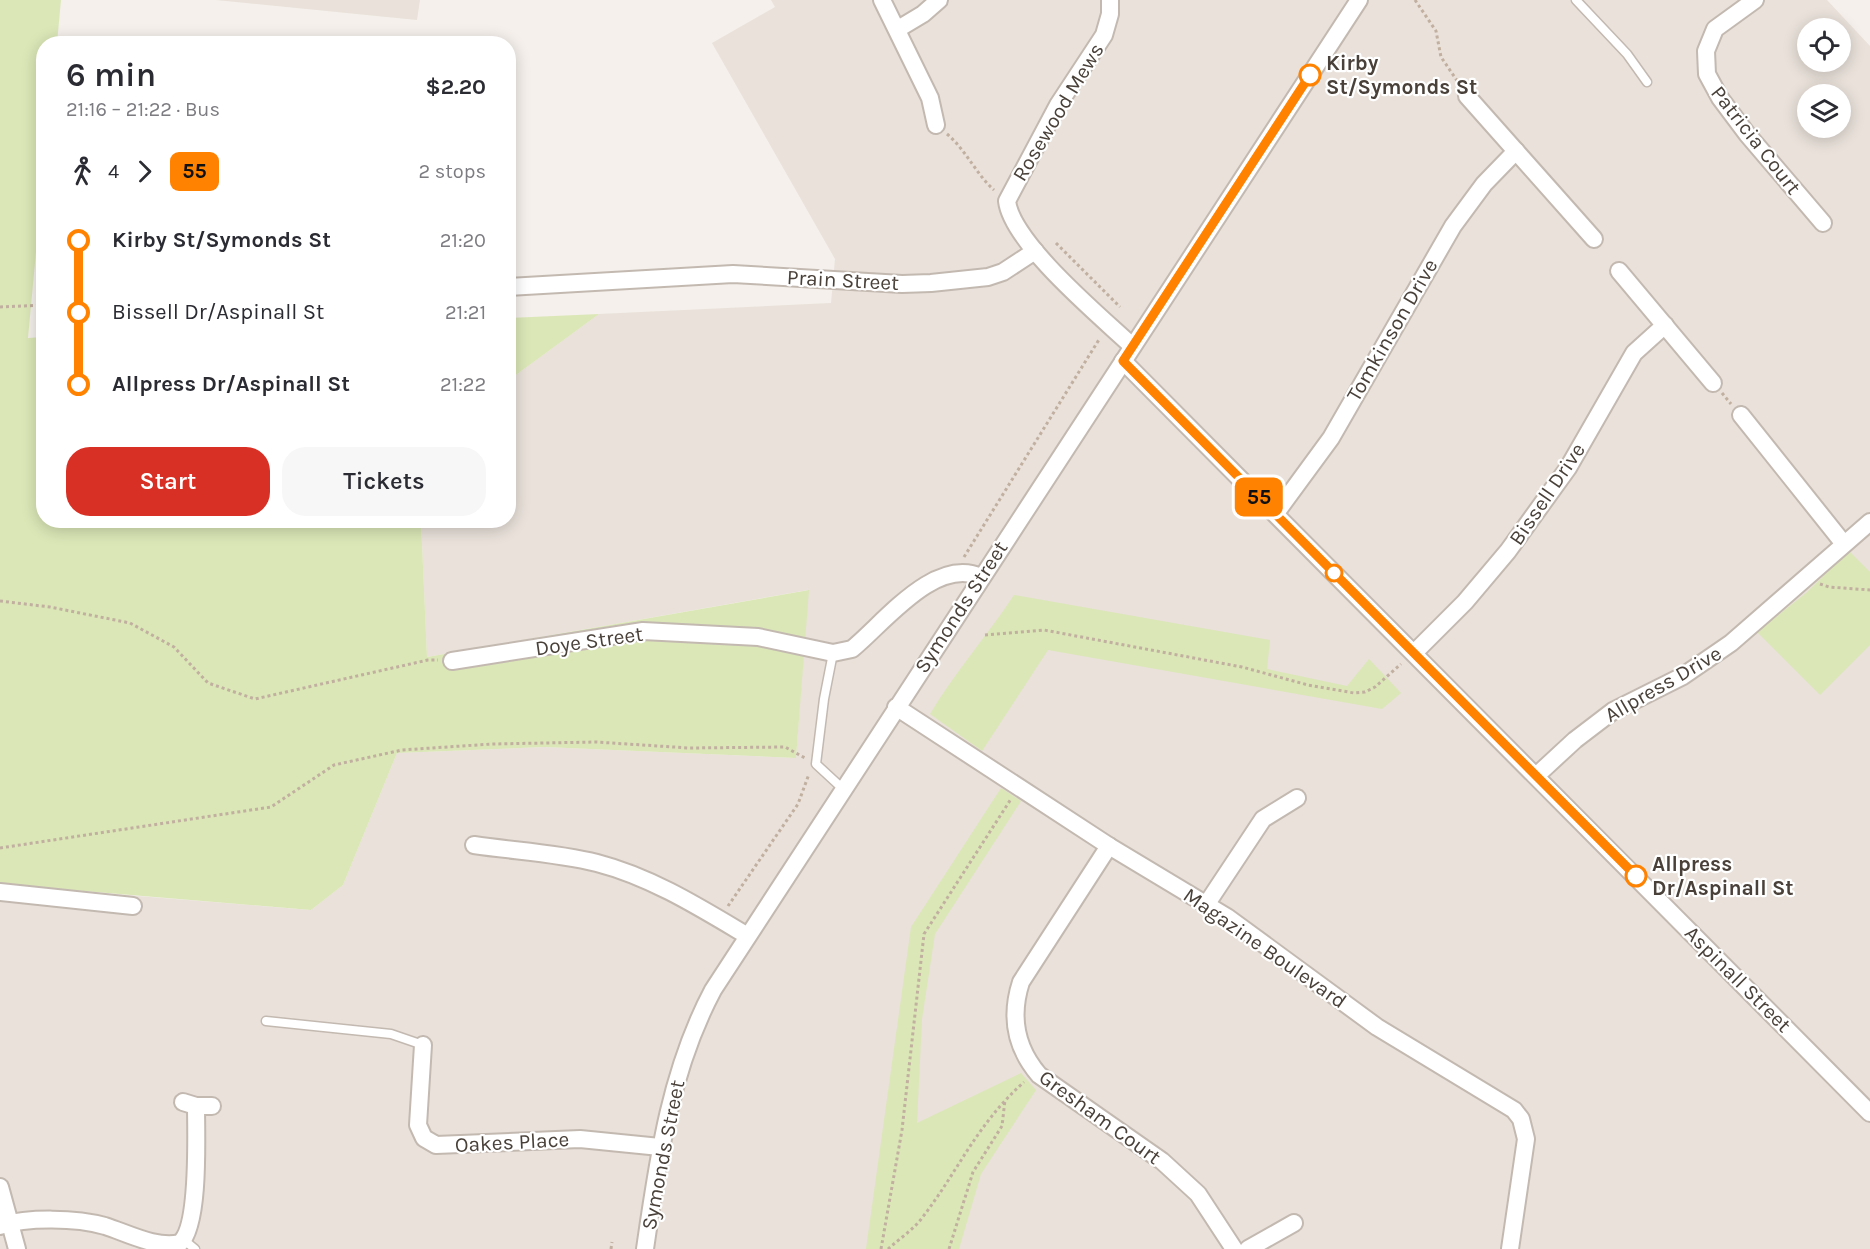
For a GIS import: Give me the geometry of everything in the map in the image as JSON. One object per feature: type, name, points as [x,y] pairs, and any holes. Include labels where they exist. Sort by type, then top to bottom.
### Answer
[{"type":"street","points":[[882,0],[930,98],[936,125]]},
{"type":"street","points":[[898,29],[924,14],[939,0]]},
{"type":"street","name":"Rosewood Mews","points":[[1035,251],[1014,223],[1007,201],[1058,105],[1104,35],[1110,14],[1110,0]]},
{"type":"street","name":"Symonds Street","points":[[645,1249],[669,1103],[688,1043],[712,990],[1359,0]]},
{"type":"street","name":"Patricia Court","points":[[1755,0],[1715,29],[1706,51],[1707,74],[1720,98],[1747,134],[1823,223]]},
{"type":"street","points":[[1467,96],[1594,239]]},
{"type":"street","name":"Tomkinson Drive","points":[[1275,513],[1331,438],[1453,226],[1484,184],[1516,151]]},
{"type":"street","points":[[1035,251],[1132,346]]},
{"type":"street","name":"Prain Street","points":[[516,286],[734,274],[902,284],[931,283],[995,274],[1014,266],[1035,251]]},
{"type":"street","points":[[1619,271],[1713,383]]},
{"type":"street","name":"Bissell Drive","points":[[1414,653],[1466,602],[1508,551],[1568,468],[1634,354],[1665,325]]},
{"type":"street","name":"Aspinall Street","points":[[1123,361],[1870,1113]]},
{"type":"street","points":[[1741,415],[1844,544]]},
{"type":"street","name":"Allpress Drive","points":[[1536,776],[1575,740],[1613,711],[1683,676],[1731,643],[1870,522]]},
{"type":"street","points":[[833,653],[852,649],[929,583],[954,572],[970,573],[981,577]]},
{"type":"street","name":"Doye Street","points":[[452,661],[643,631],[758,637],[833,653]]},
{"type":"street","name":"Magazine Boulevard","points":[[896,707],[1109,846],[1251,933],[1377,1028],[1514,1110],[1521,1119],[1526,1139],[1510,1249]]},
{"type":"street","points":[[1206,905],[1263,819],[1297,798]]},
{"type":"street","points":[[474,845],[596,862],[641,877],[688,900],[747,935]]},
{"type":"street","name":"Gresham Court","points":[[1109,846],[1030,964],[1015,998],[1016,1034],[1030,1064],[1039,1076],[1162,1161],[1198,1194],[1234,1249]]},
{"type":"street","points":[[0,892],[133,906]]},
{"type":"street","name":"Oakes Place","points":[[423,1045],[418,1125],[424,1138],[430,1142],[451,1146],[580,1139],[660,1147]]},
{"type":"street","points":[[5,1224],[35,1219],[102,1225],[161,1244],[189,1244],[195,1195],[197,1105]]},
{"type":"street","points":[[0,1187],[5,1224],[17,1249]]},
{"type":"street","points":[[1248,1249],[1294,1223]]},
{"type":"lane","points":[[1576,0],[1627,54],[1647,81]]},
{"type":"lane","points":[[833,653],[824,699],[816,764],[842,788]]},
{"type":"lane","points":[[266,1021],[392,1034],[423,1045]]},
{"type":"path","points":[[1415,0],[1436,31],[1441,57],[1467,96]]},
{"type":"path","points":[[936,125],[964,152],[984,181],[1007,201]]},
{"type":"path","points":[[1056,243],[1120,308]]},
{"type":"path","points":[[0,307],[36,306]]},
{"type":"path","points":[[954,572],[1104,332]]},
{"type":"path","points":[[1713,383],[1741,415]]},
{"type":"path","points":[[1811,574],[1821,584],[1829,587],[1870,590]]},
{"type":"path","points":[[0,601],[50,607],[130,622],[174,647],[208,683],[255,699],[428,660],[452,661]]},
{"type":"path","points":[[985,635],[1044,630],[1242,667],[1308,685],[1354,693],[1365,692],[1375,687],[1414,653]]},
{"type":"path","points":[[0,848],[271,807],[334,765],[402,750],[492,744],[596,742],[689,748],[785,747],[816,764],[807,776],[798,804],[726,909]]},
{"type":"path","points":[[881,1249],[902,1130],[924,934],[1018,787]]},
{"type":"path","points":[[888,1249],[921,1220],[975,1135],[1005,1099],[1024,1081],[1039,1076]]},
{"type":"path","points":[[949,1249],[973,1172],[1002,1126],[1005,1099]]},
{"type":"path","points":[[611,1249],[612,1242]]},
{"type":"shaded area","points":[[216,0],[420,0],[417,20]]},
{"type":"shaded area","points":[[771,0],[1827,0],[1844,18],[1797,18],[1797,72],[1851,72],[1851,26],[1870,46],[1870,1249],[0,1249],[0,885],[311,910],[343,885],[397,753],[544,747],[796,758],[808,590],[427,657],[421,528],[516,528],[516,375],[599,314],[831,303],[835,259],[712,43],[775,7]]},
{"type":"green space","points":[[0,0],[61,0],[58,36],[36,36],[36,252],[28,338],[36,337],[36,528],[421,528],[427,657],[809,590],[796,758],[544,747],[397,753],[343,885],[311,910],[0,884]]},
{"type":"green space","points":[[599,314],[516,375],[516,318]]},
{"type":"green space","points":[[1849,551],[1870,572],[1870,645],[1820,695],[1757,632],[1806,593]]},
{"type":"green space","points":[[1014,595],[1270,640],[1267,669],[1347,686],[1369,659],[1401,693],[1382,709],[1048,650],[982,751],[930,714]]},
{"type":"green space","points":[[1001,788],[1021,801],[935,934],[922,1019],[917,1123],[1021,1073],[1036,1090],[981,1174],[959,1249],[866,1249],[911,927]]},
{"type":"bus line","name":"55","points":[[1310,75],[1123,361],[1636,876]]},
{"type":"place","name":"Kirby St/Symonds St","points":[[1310,75]]},
{"type":"place","name":"Allpress Dr/Aspinall St","points":[[1636,876]]}]
